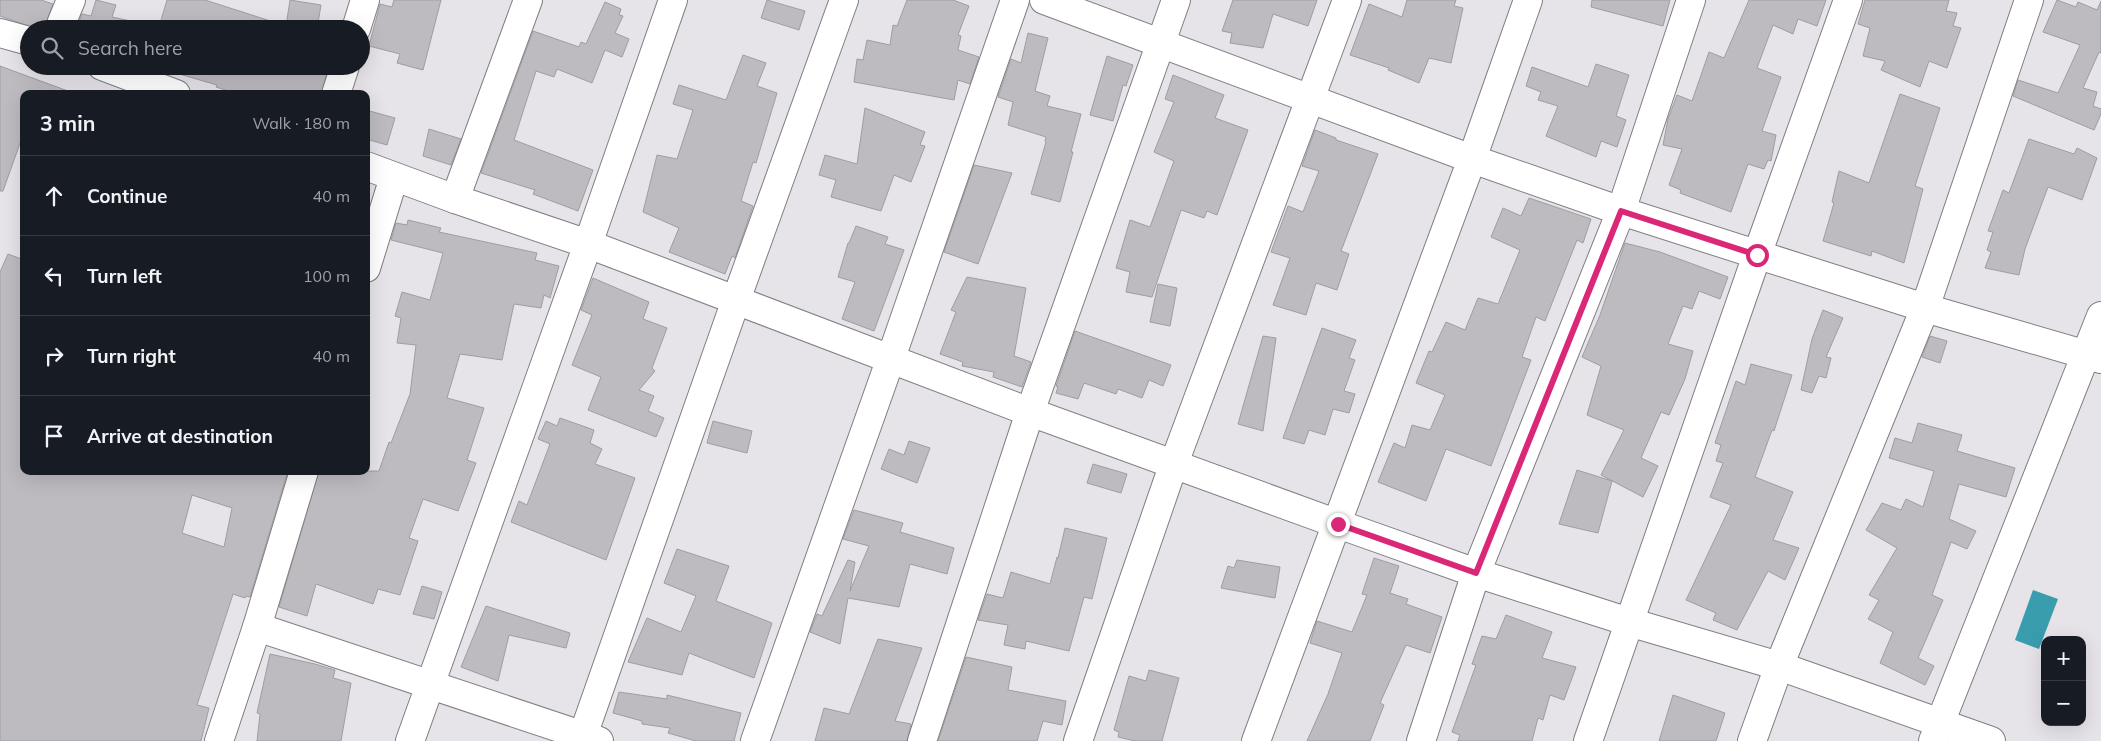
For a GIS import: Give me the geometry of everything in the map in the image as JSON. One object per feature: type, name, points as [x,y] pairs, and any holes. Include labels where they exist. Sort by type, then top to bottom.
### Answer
[{"type":"street","points":[[63,20],[71,0]]},
{"type":"street","points":[[359,20],[365,0]]},
{"type":"street","points":[[455,199],[528,0]]},
{"type":"street","points":[[410,741],[432,684],[673,0]]},
{"type":"street","points":[[257,627],[432,684],[588,739],[736,300],[844,0]]},
{"type":"street","points":[[755,741],[891,358],[1014,0]]},
{"type":"street","points":[[1044,0],[1310,97],[1472,159],[1621,211],[1924,308],[2094,356]]},
{"type":"street","points":[[922,741],[1030,412],[1176,0]]},
{"type":"street","points":[[1078,741],[1173,466],[1347,0]]},
{"type":"street","points":[[1256,741],[1472,159],[1528,0]]},
{"type":"street","points":[[1421,741],[1476,573],[1621,211],[1691,0]]},
{"type":"street","points":[[1588,741],[1848,0]]},
{"type":"street","points":[[1752,741],[1779,666],[1924,308],[2028,0]]},
{"type":"street","points":[[0,33],[20,39]]},
{"type":"street","points":[[126,75],[165,90]]},
{"type":"street","points":[[337,90],[342,75]]},
{"type":"street","points":[[370,168],[455,199],[588,244],[1173,466],[1476,573],[1629,622],[1779,666],[1936,732],[1990,741]]},
{"type":"street","points":[[370,255],[394,177]]},
{"type":"street","points":[[1936,732],[2094,356],[2101,316]]},
{"type":"street","points":[[219,741],[257,627],[303,475]]},
{"type":"water","points":[[2033,590],[2058,599],[2044,636],[2041,636],[2039,649],[2015,640]]},
{"type":"building","points":[[0,0],[41,0],[53,4],[47,20],[20,20],[20,23],[0,16]]},
{"type":"building","points":[[96,0],[116,5],[112,17],[126,20],[80,20],[82,14],[91,16]]},
{"type":"building","points":[[167,0],[205,0],[267,20],[161,20]]},
{"type":"building","points":[[290,0],[321,5],[318,20],[287,20]]},
{"type":"building","points":[[394,0],[441,0],[423,70],[397,63],[400,54],[370,46],[380,4],[392,7]]},
{"type":"building","points":[[767,0],[805,11],[799,30],[761,18]]},
{"type":"building","points":[[907,0],[953,0],[969,6],[958,35],[961,36],[958,50],[979,57],[970,84],[958,80],[954,100],[854,82],[857,59],[863,60],[867,40],[890,45],[893,25],[897,26]]},
{"type":"building","points":[[1233,0],[1317,0],[1308,26],[1273,14],[1263,48],[1230,43],[1232,33],[1222,31]]},
{"type":"building","points":[[1407,0],[1456,0],[1454,6],[1463,8],[1451,63],[1429,58],[1419,83],[1388,70],[1389,68],[1350,55],[1369,4],[1402,17]]},
{"type":"building","points":[[1592,0],[1670,0],[1663,26],[1591,7]]},
{"type":"building","points":[[1749,0],[1826,0],[1817,26],[1798,19],[1793,34],[1773,25],[1757,68],[1781,77],[1762,131],[1776,135],[1771,161],[1768,160],[1764,169],[1748,164],[1731,212],[1680,193],[1681,190],[1669,185],[1682,149],[1663,145],[1668,119],[1677,95],[1692,101],[1709,52],[1724,58]]},
{"type":"building","points":[[1865,0],[1949,0],[1946,11],[1957,13],[1953,26],[1961,28],[1947,68],[1929,61],[1920,87],[1881,70],[1885,61],[1863,56],[1870,28],[1858,24]]},
{"type":"building","points":[[2057,0],[2076,7],[2078,2],[2097,10],[2101,1],[2101,53],[2099,52],[2083,88],[2097,92],[2093,106],[2101,109],[2101,114],[2094,130],[2013,96],[2018,80],[2058,93],[2080,45],[2043,32]]},
{"type":"building","points":[[605,2],[621,9],[619,15],[623,16],[615,33],[629,39],[622,57],[605,50],[592,83],[557,69],[554,77],[536,71],[514,140],[593,170],[578,211],[533,194],[535,190],[481,173],[533,31],[579,47],[581,42],[586,44]]},
{"type":"building","points":[[1028,33],[1048,38],[1035,91],[1050,96],[1047,106],[1081,114],[1060,202],[1031,194],[1046,137],[1008,125],[1013,102],[998,97],[1011,59],[1021,63]]},
{"type":"building","points":[[743,55],[766,63],[757,86],[777,93],[756,163],[753,162],[741,201],[753,206],[735,258],[732,256],[725,274],[669,252],[679,228],[643,212],[657,155],[677,159],[693,110],[673,104],[679,85],[726,100]]},
{"type":"building","points":[[1107,56],[1133,65],[1126,86],[1123,85],[1113,121],[1090,115]]},
{"type":"building","points":[[1596,64],[1629,75],[1616,116],[1626,120],[1617,147],[1601,141],[1596,157],[1546,136],[1558,106],[1538,100],[1541,92],[1526,86],[1532,67],[1588,87]]},
{"type":"building","points":[[0,66],[20,73],[20,75],[65,90],[20,90],[20,143],[3,191],[0,191]]},
{"type":"building","points":[[183,75],[326,75],[322,90],[225,90],[216,87],[217,85]]},
{"type":"building","points":[[1173,75],[1224,95],[1215,118],[1248,130],[1217,215],[1207,211],[1204,218],[1181,210],[1152,297],[1126,292],[1130,272],[1116,268],[1130,220],[1150,227],[1174,161],[1154,152],[1174,102],[1165,99]]},
{"type":"building","points":[[1900,94],[1940,108],[1915,186],[1923,189],[1904,263],[1872,251],[1871,256],[1823,241],[1834,203],[1832,202],[1839,171],[1869,183]]},
{"type":"building","points":[[865,108],[925,132],[920,145],[925,146],[911,182],[894,175],[881,211],[831,197],[836,180],[819,175],[825,155],[857,164]]},
{"type":"building","points":[[370,111],[395,118],[387,145],[370,140]]},
{"type":"building","points":[[429,129],[461,139],[451,165],[423,156]]},
{"type":"building","points":[[1315,130],[1336,138],[1336,140],[1378,154],[1341,251],[1349,254],[1337,290],[1316,283],[1306,315],[1273,305],[1290,258],[1271,252],[1288,206],[1303,212],[1319,171],[1302,166]]},
{"type":"building","points":[[2029,139],[2074,154],[2077,148],[2097,158],[2082,200],[2048,187],[2025,249],[2019,275],[1985,268],[1991,252],[1987,250],[1993,232],[1988,231],[2003,190],[2009,193]]},
{"type":"building","points":[[974,165],[1012,173],[978,264],[944,252]]},
{"type":"building","points":[[1529,198],[1591,219],[1583,243],[1577,240],[1545,321],[1536,317],[1522,357],[1531,360],[1491,466],[1446,449],[1426,501],[1378,482],[1394,443],[1405,448],[1412,425],[1430,430],[1445,395],[1416,383],[1429,351],[1432,352],[1446,322],[1465,330],[1478,298],[1498,304],[1520,250],[1491,237],[1503,208],[1521,216]]},
{"type":"building","points":[[408,220],[441,228],[439,232],[537,253],[535,260],[559,266],[550,298],[544,295],[541,308],[514,304],[502,360],[460,354],[447,398],[484,408],[467,460],[476,463],[458,511],[423,499],[409,538],[418,541],[400,595],[378,589],[373,604],[316,584],[307,616],[279,607],[318,475],[370,475],[370,471],[379,471],[389,442],[391,443],[410,394],[416,345],[397,343],[401,318],[395,316],[402,292],[430,300],[443,253],[391,240],[396,223],[407,225]]},
{"type":"building","points":[[856,226],[888,237],[885,244],[904,250],[874,331],[842,319],[855,282],[838,277],[848,243]]},
{"type":"building","points":[[1625,243],[1660,252],[1728,277],[1720,299],[1699,291],[1692,309],[1683,306],[1668,344],[1693,351],[1685,379],[1669,415],[1661,412],[1641,458],[1658,466],[1643,497],[1601,475],[1624,430],[1587,415],[1601,366],[1582,357],[1600,315]]},
{"type":"building","points":[[8,254],[20,258],[20,475],[287,475],[250,597],[246,596],[245,598],[233,594],[197,705],[209,708],[201,741],[0,741],[0,272]],"holes":[[[192,495],[232,508],[224,547],[182,533]]]},
{"type":"building","points":[[967,277],[1026,288],[1014,356],[1031,362],[1022,387],[993,377],[994,372],[962,366],[963,362],[940,354],[956,312],[951,310]]},
{"type":"building","points":[[593,278],[649,302],[643,319],[667,328],[652,368],[655,371],[639,390],[654,396],[648,411],[664,418],[656,437],[588,410],[601,377],[572,365],[592,315],[581,310]]},
{"type":"building","points":[[1158,284],[1177,288],[1170,326],[1150,322]]},
{"type":"building","points":[[1823,310],[1843,318],[1826,357],[1831,358],[1826,378],[1819,376],[1812,393],[1801,390],[1812,339]]},
{"type":"building","points":[[1322,328],[1356,340],[1349,358],[1355,360],[1344,391],[1355,394],[1349,413],[1333,409],[1325,435],[1309,430],[1304,444],[1283,438]]},
{"type":"building","points":[[1075,331],[1171,365],[1163,386],[1149,380],[1142,398],[1118,389],[1116,394],[1084,383],[1078,399],[1056,393],[1058,387],[1056,386]]},
{"type":"building","points":[[1263,336],[1276,338],[1263,431],[1238,424]]},
{"type":"building","points":[[1930,336],[1947,341],[1940,363],[1922,357]]},
{"type":"building","points":[[1751,364],[1792,375],[1774,431],[1772,430],[1755,477],[1793,492],[1773,540],[1799,548],[1785,580],[1768,571],[1737,630],[1713,620],[1716,613],[1686,600],[1731,505],[1710,497],[1723,463],[1716,461],[1721,445],[1715,443],[1736,381],[1745,385]]},
{"type":"building","points":[[560,418],[594,430],[590,443],[602,449],[595,464],[635,478],[606,560],[511,522],[519,501],[527,505],[550,444],[538,439],[546,421],[557,426]]},
{"type":"building","points":[[713,421],[752,431],[747,453],[707,443]]},
{"type":"building","points":[[1918,423],[1962,435],[1957,451],[2015,468],[2006,497],[1959,484],[1949,519],[1976,531],[1967,549],[1951,542],[1932,595],[1943,600],[1918,658],[1934,666],[1925,685],[1880,663],[1893,632],[1868,619],[1879,600],[1869,595],[1897,548],[1866,530],[1882,503],[1901,510],[1906,499],[1923,507],[1934,471],[1889,458],[1895,438],[1912,443]]},
{"type":"building","points":[[909,441],[930,448],[917,483],[881,469],[889,449],[904,455]]},
{"type":"building","points":[[1093,464],[1127,474],[1121,493],[1087,483]]},
{"type":"building","points":[[1577,470],[1612,481],[1598,533],[1559,524]]},
{"type":"building","points":[[854,510],[903,523],[900,532],[954,548],[947,574],[910,564],[899,607],[848,598],[840,644],[810,632],[817,614],[822,616],[848,560],[855,562],[850,591],[869,546],[843,539]]},
{"type":"building","points":[[1065,528],[1107,538],[1092,599],[1084,597],[1069,651],[1026,641],[1025,649],[1004,645],[1008,625],[978,620],[987,594],[1003,598],[1011,572],[1050,584]]},
{"type":"building","points":[[677,549],[729,566],[716,601],[772,623],[754,678],[689,653],[682,675],[628,662],[647,618],[681,632],[696,596],[664,583]]},
{"type":"building","points":[[1374,558],[1399,566],[1390,593],[1408,599],[1406,604],[1442,617],[1430,653],[1406,645],[1380,703],[1384,705],[1370,741],[1307,741],[1328,694],[1342,653],[1310,643],[1317,621],[1352,632],[1367,595],[1362,594]]},
{"type":"building","points":[[1237,560],[1280,567],[1275,598],[1221,588],[1228,566],[1234,568]]},
{"type":"building","points":[[422,586],[442,592],[434,619],[413,614]]},
{"type":"building","points":[[486,606],[570,633],[566,648],[509,635],[498,681],[461,667]]},
{"type":"building","points":[[1506,615],[1552,632],[1542,658],[1576,667],[1564,700],[1550,695],[1543,720],[1538,718],[1532,741],[1458,741],[1460,735],[1452,732],[1476,665],[1472,664],[1482,636],[1496,639]]},
{"type":"building","points":[[878,639],[922,648],[895,721],[911,724],[907,741],[815,741],[824,708],[849,714]]},
{"type":"building","points":[[270,654],[335,670],[333,678],[351,683],[341,741],[257,741],[260,714],[257,713]]},
{"type":"building","points":[[966,657],[1012,667],[1008,690],[1066,701],[1062,725],[1043,721],[1037,741],[938,741]]},
{"type":"building","points":[[1149,670],[1179,678],[1162,741],[1135,741],[1118,737],[1119,732],[1114,730],[1129,676],[1146,681]]},
{"type":"building","points":[[619,692],[667,699],[667,695],[741,713],[734,741],[696,741],[668,733],[670,728],[642,724],[642,721],[613,713]]},
{"type":"building","points":[[1673,695],[1725,713],[1716,741],[1659,741]]},
{"type":"route","points":[[1338,524],[1476,573],[1621,211],[1757,255]]}]
